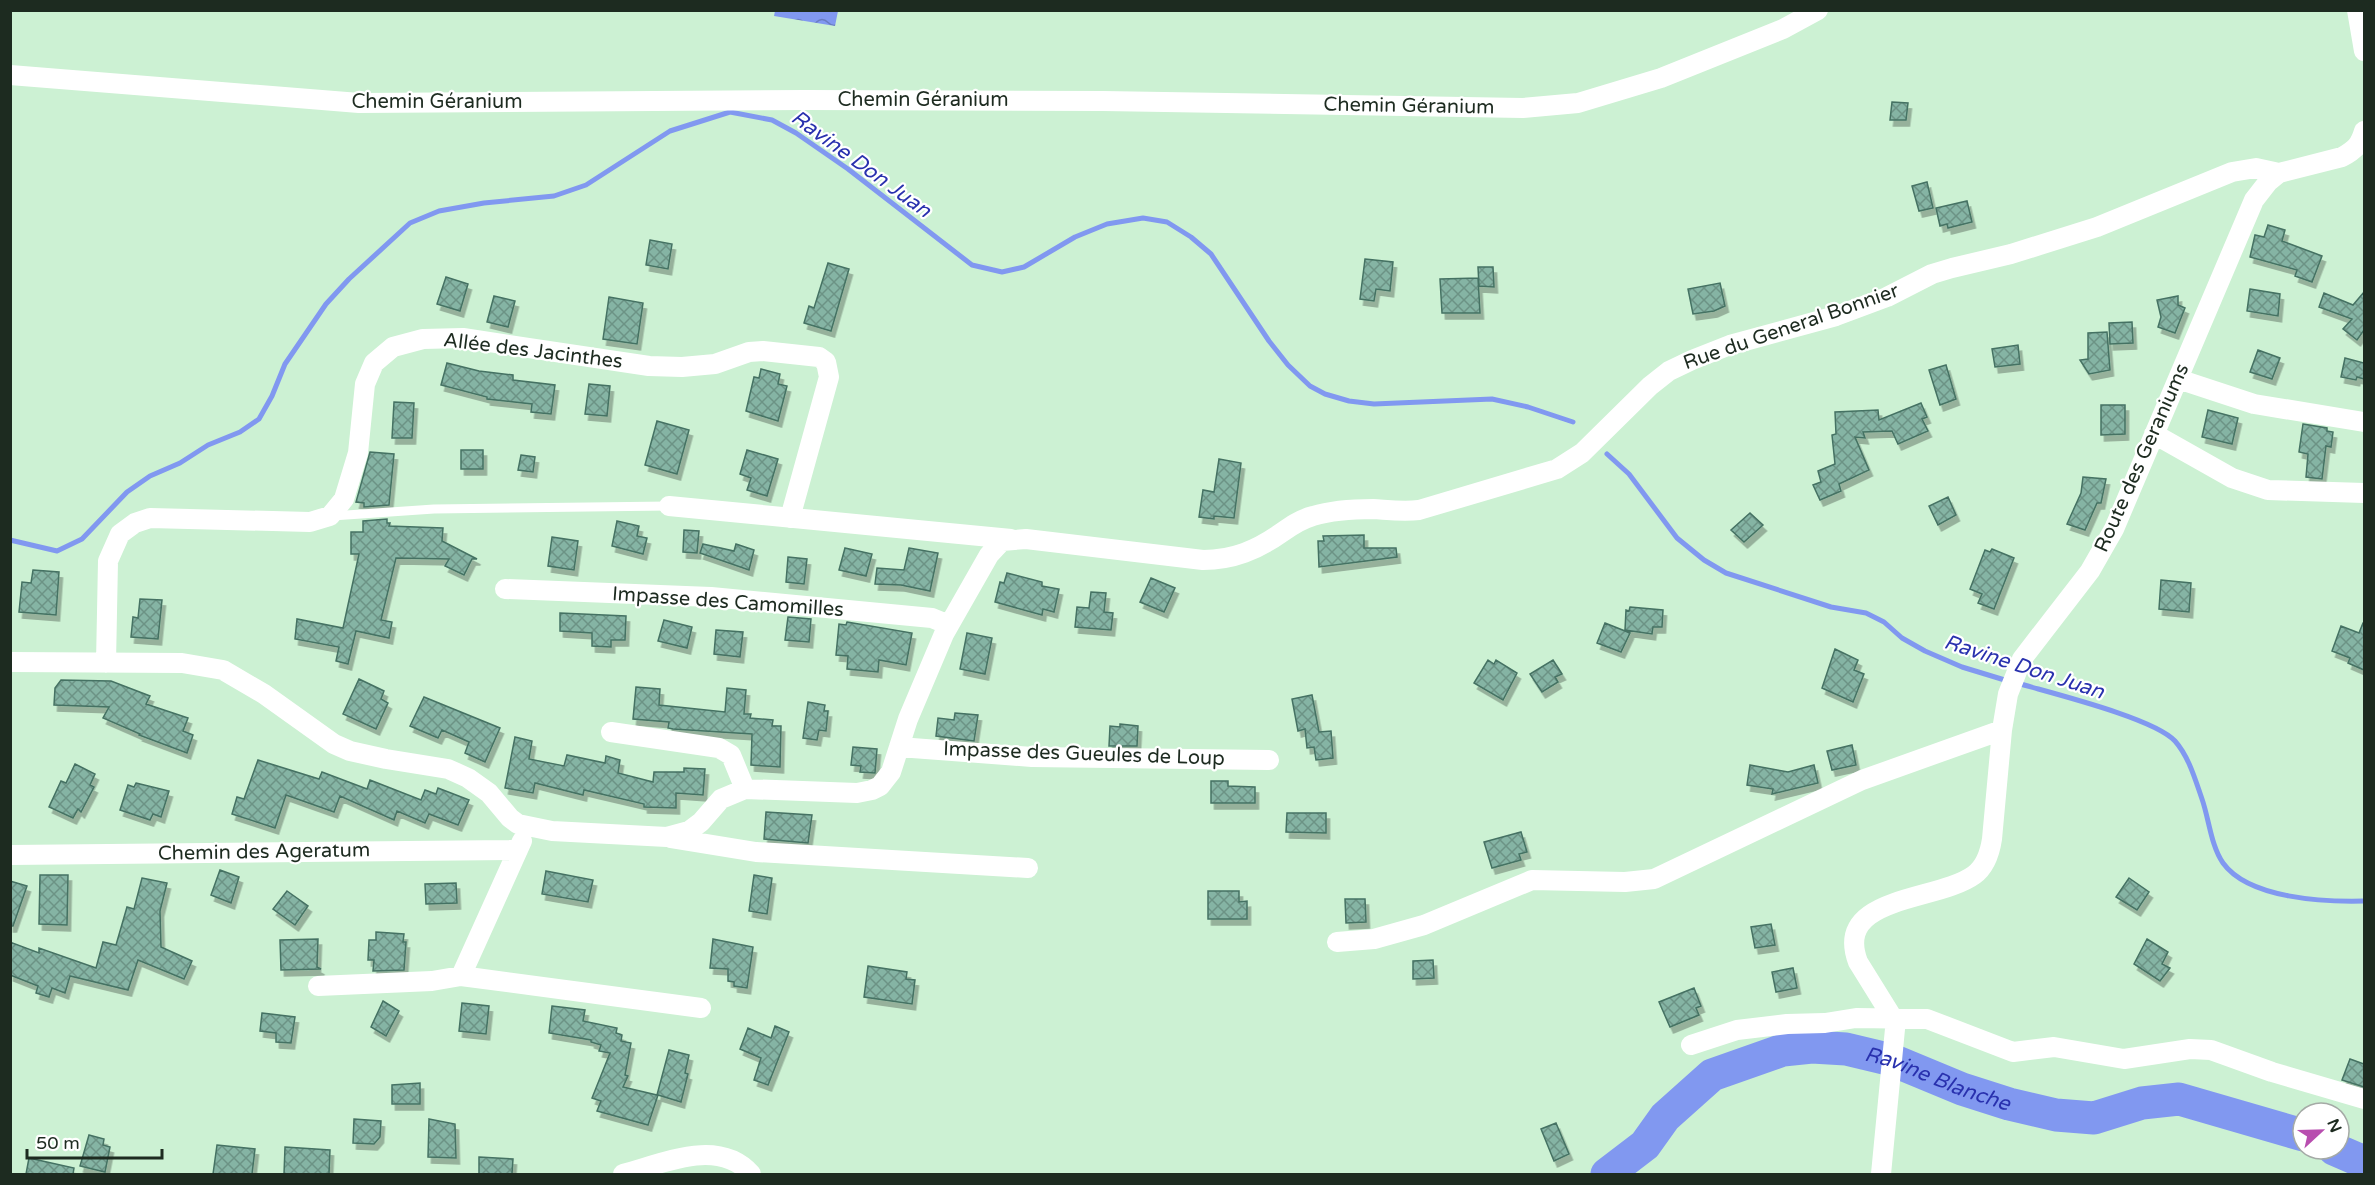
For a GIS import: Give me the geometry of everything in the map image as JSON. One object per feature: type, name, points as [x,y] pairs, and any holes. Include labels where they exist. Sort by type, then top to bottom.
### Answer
[{"type":"street","name":"Chemin Géranium","points":[[10,75],[360,103],[1103,101],[1523,108],[1578,103],[1661,78],[1783,29],[1818,10]]},
{"type":"street","points":[[2357,10],[2364,51]]},
{"type":"street","points":[[2279,173],[2342,157],[2358,147],[2364,131]]},
{"type":"street","name":"Rue du General Bonnier","points":[[1011,539],[1203,560],[1223,560],[1243,555],[1261,546],[1290,526],[1310,516],[1337,510],[1377,509],[1404,512],[1419,510],[1557,469],[1582,453],[1650,386],[1669,371],[1730,345],[1836,316],[1887,297],[1932,274],[2011,254],[2097,227],[2232,172],[2256,168],[2279,173]]},
{"type":"street","name":"Route des Geraniums","points":[[1894,1020],[1858,962],[1855,952],[1857,927],[1862,920],[1879,909],[1951,886],[1975,875],[1983,866],[1989,854],[1992,839],[2002,730],[2008,694],[2022,659],[2090,571],[2114,529],[2254,200],[2268,182],[2279,173]]},
{"type":"street","name":"Allée des Jacinthes","points":[[330,516],[344,499],[358,453],[365,384],[374,363],[393,347],[423,339],[463,338],[648,366],[682,367],[715,364],[749,352],[763,351],[819,357],[826,362],[830,377],[790,518]]},
{"type":"street","points":[[2178,379],[2254,404],[2364,422]]},
{"type":"street","points":[[2154,434],[2232,478],[2268,490],[2364,493]]},
{"type":"street","points":[[669,506],[1011,539]]},
{"type":"street","points":[[106,663],[108,561],[113,546],[120,534],[127,528],[150,518],[310,522],[330,516]]},
{"type":"street","points":[[667,837],[689,831],[721,800],[745,789],[857,793],[880,786],[891,772],[908,719],[950,625],[995,547],[1011,539]]},
{"type":"street","name":"Impasse des Camomilles","points":[[505,589],[711,597],[932,618],[950,625]]},
{"type":"street","points":[[10,662],[182,663],[223,670],[264,693],[320,735],[350,751],[448,769],[468,778],[489,793],[510,818],[528,827],[552,831],[667,837],[756,852],[1028,868]]},
{"type":"street","points":[[1337,942],[1374,939],[1424,925],[1532,880],[1634,882],[1654,879],[1862,780],[2002,730]]},
{"type":"street","points":[[611,732],[719,748],[731,755],[745,789]]},
{"type":"street","name":"Impasse des Gueules de Loup","points":[[900,747],[1032,757],[1269,760]]},
{"type":"street","points":[[461,976],[528,827]]},
{"type":"street","name":"Chemin des Ageratum","points":[[10,855],[518,850]]},
{"type":"street","points":[[318,986],[432,981],[461,976],[701,1008]]},
{"type":"street","points":[[1691,1045],[1737,1030],[1758,1027],[1825,1023],[1856,1017],[1894,1020],[1927,1019],[2013,1052],[2054,1047],[2124,1059],[2190,1049],[2211,1050],[2272,1072],[2364,1100]]},
{"type":"street","points":[[1881,1174],[1888,1085],[1894,1048],[1894,1020]]},
{"type":"street","points":[[623,1174],[706,1154],[735,1162],[751,1174]]},
{"type":"lane","points":[[330,516],[434,509],[669,506]]},
{"type":"water","points":[[775,10],[838,11],[835,26],[774,16]]},
{"type":"building","points":[[1892,102],[1908,103],[1906,120],[1890,120]]},
{"type":"building","points":[[1927,182],[1933,208],[1919,211],[1912,186]]},
{"type":"building","points":[[1967,201],[1972,222],[1948,228],[1947,224],[1940,226],[1936,208]]},
{"type":"building","points":[[2268,225],[2285,230],[2282,241],[2322,256],[2312,282],[2295,276],[2297,270],[2250,257],[2255,235],[2264,237]]},
{"type":"building","points":[[650,240],[672,244],[668,269],[646,265]]},
{"type":"building","points":[[1365,259],[1393,262],[1390,291],[1376,289],[1374,301],[1360,299]]},
{"type":"building","points":[[828,263],[849,269],[831,331],[804,323],[809,306],[814,308]]},
{"type":"building","points":[[1478,267],[1493,267],[1494,287],[1479,286]]},
{"type":"building","points":[[446,277],[468,284],[460,311],[437,304]]},
{"type":"building","points":[[1478,278],[1480,313],[1442,313],[1440,279]]},
{"type":"building","points":[[1720,283],[1725,306],[1714,311],[1693,314],[1688,289]]},
{"type":"building","points":[[2250,289],[2280,294],[2278,316],[2247,311]]},
{"type":"building","points":[[2364,292],[2364,330],[2357,340],[2343,329],[2352,319],[2319,307],[2324,293],[2353,305]]},
{"type":"building","points":[[494,296],[515,301],[508,327],[487,322]]},
{"type":"building","points":[[2178,296],[2178,305],[2185,308],[2175,333],[2158,327],[2161,317],[2157,300]]},
{"type":"building","points":[[609,297],[643,303],[637,344],[603,339]]},
{"type":"building","points":[[2132,322],[2133,343],[2110,344],[2109,323]]},
{"type":"building","points":[[2107,332],[2110,370],[2089,374],[2080,360],[2088,359],[2088,333]]},
{"type":"building","points":[[2018,345],[2020,364],[1995,367],[1992,349]]},
{"type":"building","points":[[2258,350],[2280,358],[2272,379],[2250,372]]},
{"type":"building","points":[[2345,358],[2364,363],[2364,379],[2341,377]]},
{"type":"building","points":[[447,363],[479,371],[513,375],[513,380],[555,385],[551,414],[531,412],[532,404],[487,399],[487,397],[441,385]]},
{"type":"building","points":[[1946,365],[1956,399],[1940,405],[1929,370]]},
{"type":"building","points":[[761,369],[780,374],[778,384],[787,386],[778,421],[746,411],[754,377],[759,378]]},
{"type":"building","points":[[589,384],[610,386],[607,416],[585,414]]},
{"type":"building","points":[[394,402],[414,403],[412,438],[392,438]]},
{"type":"building","points":[[1921,403],[1927,417],[1922,419],[1928,431],[1898,444],[1892,431],[1863,432],[1865,438],[1855,437],[1869,470],[1839,484],[1841,491],[1820,500],[1813,485],[1821,482],[1818,471],[1835,464],[1832,435],[1836,434],[1835,412],[1878,410],[1879,420]]},
{"type":"building","points":[[2101,405],[2125,405],[2125,434],[2101,435]]},
{"type":"building","points":[[2208,410],[2238,418],[2232,444],[2202,437]]},
{"type":"building","points":[[657,421],[689,430],[677,474],[645,465]]},
{"type":"building","points":[[2303,424],[2327,428],[2327,431],[2333,432],[2331,447],[2326,446],[2322,479],[2306,477],[2308,454],[2299,452]]},
{"type":"building","points":[[461,450],[483,450],[483,469],[461,469]]},
{"type":"building","points":[[747,450],[778,459],[767,496],[747,490],[751,478],[740,474]]},
{"type":"building","points":[[370,452],[394,454],[389,505],[364,507],[364,503],[356,502]]},
{"type":"building","points":[[521,455],[535,457],[533,472],[518,470]]},
{"type":"building","points":[[1219,459],[1241,463],[1234,518],[1199,517],[1203,490],[1214,492]]},
{"type":"building","points":[[2083,477],[2106,479],[2101,503],[2097,503],[2085,530],[2067,524],[2081,493]]},
{"type":"building","points":[[1948,497],[1956,515],[1938,525],[1929,506]]},
{"type":"building","points":[[1750,513],[1763,525],[1744,542],[1731,530]]},
{"type":"building","points":[[387,519],[389,526],[443,528],[442,541],[477,559],[472,559],[464,575],[445,566],[449,559],[396,558],[381,620],[392,622],[389,638],[356,631],[348,664],[336,661],[339,647],[295,639],[297,619],[343,628],[359,554],[351,554],[351,532],[363,532],[363,521]]},
{"type":"building","points":[[617,521],[639,526],[637,536],[647,538],[643,554],[612,546]]},
{"type":"building","points":[[684,530],[699,531],[697,553],[683,552]]},
{"type":"building","points":[[1364,535],[1364,548],[1396,548],[1397,557],[1319,567],[1318,541],[1324,541],[1323,536]]},
{"type":"building","points":[[552,537],[578,541],[574,570],[548,566]]},
{"type":"building","points":[[703,544],[734,551],[736,544],[754,550],[749,570],[700,553]]},
{"type":"building","points":[[845,548],[872,554],[866,576],[839,570]]},
{"type":"building","points":[[909,548],[938,553],[930,591],[901,585],[875,584],[877,568],[904,570]]},
{"type":"building","points":[[1992,549],[2014,558],[1994,609],[1978,603],[1982,594],[1970,589],[1985,550],[1990,552]]},
{"type":"building","points":[[788,557],[807,559],[804,584],[786,582]]},
{"type":"building","points":[[33,570],[59,572],[56,615],[19,612],[22,582],[31,583]]},
{"type":"building","points":[[1007,573],[1042,582],[1042,586],[1059,589],[1054,612],[1043,609],[1042,615],[995,602],[1000,582],[1004,583]]},
{"type":"building","points":[[1151,578],[1175,588],[1164,612],[1140,602]]},
{"type":"building","points":[[2161,580],[2191,583],[2189,612],[2159,609]]},
{"type":"building","points":[[1091,592],[1106,593],[1104,612],[1113,613],[1111,630],[1075,627],[1077,607],[1089,608]]},
{"type":"building","points":[[140,599],[162,600],[158,639],[131,637],[133,617],[138,618]]},
{"type":"building","points":[[1630,607],[1663,610],[1662,627],[1653,627],[1652,634],[1625,630],[1626,610],[1629,611]]},
{"type":"building","points":[[560,613],[626,616],[625,640],[611,640],[611,647],[592,646],[592,633],[560,631]]},
{"type":"building","points":[[788,617],[811,619],[809,642],[785,640]]},
{"type":"building","points":[[664,620],[692,627],[687,648],[658,641]]},
{"type":"building","points":[[847,622],[912,633],[906,665],[879,660],[878,672],[847,669],[848,656],[836,655],[839,624],[846,625]]},
{"type":"building","points":[[1605,623],[1630,633],[1621,652],[1597,643]]},
{"type":"building","points":[[2363,623],[2364,670],[2348,663],[2350,658],[2332,651],[2341,626],[2359,633]]},
{"type":"building","points":[[716,630],[743,632],[740,657],[714,654]]},
{"type":"building","points":[[967,633],[992,638],[985,674],[960,669]]},
{"type":"building","points":[[1835,649],[1858,660],[1854,670],[1864,674],[1853,702],[1822,688]]},
{"type":"building","points":[[1488,660],[1494,664],[1496,660],[1517,673],[1503,700],[1474,683]]},
{"type":"building","points":[[1553,660],[1562,674],[1555,677],[1558,682],[1542,692],[1530,674]]},
{"type":"building","points":[[359,679],[384,691],[381,699],[388,703],[376,729],[343,714]]},
{"type":"building","points":[[61,680],[111,681],[150,696],[146,704],[188,718],[183,731],[193,735],[187,753],[139,735],[103,718],[109,707],[54,705],[55,688]]},
{"type":"building","points":[[636,687],[660,689],[659,705],[725,712],[727,688],[746,690],[744,714],[751,714],[750,718],[773,720],[772,726],[781,726],[780,767],[751,765],[752,734],[673,729],[668,728],[669,722],[633,719]]},
{"type":"building","points":[[1312,695],[1319,732],[1331,731],[1333,758],[1316,760],[1314,747],[1307,748],[1305,729],[1298,731],[1292,699]]},
{"type":"building","points":[[424,697],[500,728],[485,762],[465,753],[469,742],[442,730],[438,738],[410,726]]},
{"type":"building","points":[[808,702],[825,705],[824,711],[828,711],[826,731],[819,730],[817,740],[803,738]]},
{"type":"building","points":[[955,713],[978,715],[974,741],[936,736],[938,718],[954,720]]},
{"type":"building","points":[[1120,724],[1138,726],[1137,746],[1109,746],[1110,726],[1120,727]]},
{"type":"building","points":[[515,737],[532,741],[529,759],[564,766],[567,755],[605,763],[606,756],[620,760],[618,773],[653,782],[654,772],[684,772],[684,768],[705,769],[703,795],[676,793],[676,808],[644,807],[644,804],[584,790],[583,795],[535,783],[533,793],[505,788]]},
{"type":"building","points":[[1852,745],[1856,765],[1832,770],[1827,751]]},
{"type":"building","points":[[853,747],[877,749],[875,773],[860,772],[861,766],[851,765]]},
{"type":"building","points":[[258,760],[319,779],[322,772],[367,789],[370,780],[421,800],[425,790],[436,794],[438,788],[469,800],[458,825],[429,814],[425,823],[397,811],[394,820],[340,796],[334,812],[286,795],[275,828],[232,814],[237,797],[244,799]]},
{"type":"building","points":[[75,764],[95,774],[90,785],[94,787],[81,812],[78,809],[73,818],[49,807],[61,781],[66,783]]},
{"type":"building","points":[[1750,765],[1788,772],[1814,765],[1818,783],[1772,794],[1773,789],[1747,785]]},
{"type":"building","points":[[1211,781],[1228,781],[1228,786],[1255,787],[1255,803],[1211,803]]},
{"type":"building","points":[[136,783],[169,791],[161,817],[153,814],[150,820],[120,810],[128,785],[134,787]]},
{"type":"building","points":[[766,812],[812,815],[808,843],[764,839]]},
{"type":"building","points":[[1287,813],[1326,813],[1326,833],[1286,832]]},
{"type":"building","points":[[1521,832],[1527,852],[1519,854],[1521,860],[1492,868],[1484,842]]},
{"type":"building","points":[[220,870],[239,877],[231,903],[211,895]]},
{"type":"building","points":[[546,871],[593,880],[588,902],[542,894]]},
{"type":"building","points":[[40,875],[68,875],[67,925],[39,924]]},
{"type":"building","points":[[754,875],[772,878],[767,914],[749,911]]},
{"type":"building","points":[[142,878],[167,883],[160,911],[161,947],[192,961],[184,979],[138,960],[128,990],[70,976],[65,993],[52,988],[49,997],[36,993],[38,986],[10,975],[10,942],[39,953],[39,948],[96,968],[103,942],[116,945],[127,907],[134,909]]},
{"type":"building","points":[[2129,878],[2149,892],[2137,910],[2116,897]]},
{"type":"building","points":[[10,881],[27,886],[13,926],[10,926]]},
{"type":"building","points":[[456,883],[457,903],[426,904],[425,884]]},
{"type":"building","points":[[287,891],[308,906],[295,925],[273,909]]},
{"type":"building","points":[[1208,891],[1239,891],[1239,902],[1247,901],[1247,919],[1208,919]]},
{"type":"building","points":[[1345,899],[1365,899],[1366,922],[1346,923]]},
{"type":"building","points":[[1771,924],[1775,945],[1755,948],[1751,927]]},
{"type":"building","points":[[376,932],[404,934],[403,942],[406,942],[404,970],[373,971],[374,960],[368,960],[369,940],[376,940]]},
{"type":"building","points":[[318,939],[317,967],[321,969],[281,970],[280,940]]},
{"type":"building","points":[[713,939],[753,947],[747,988],[734,986],[734,982],[728,981],[728,969],[710,968]]},
{"type":"building","points":[[2147,939],[2168,952],[2162,964],[2170,968],[2160,981],[2134,964]]},
{"type":"building","points":[[1433,960],[1434,978],[1413,979],[1413,961]]},
{"type":"building","points":[[868,966],[907,972],[906,979],[915,980],[912,1004],[864,997]]},
{"type":"building","points":[[1793,968],[1797,988],[1776,992],[1772,972]]},
{"type":"building","points":[[1694,988],[1701,1006],[1696,1008],[1699,1015],[1670,1027],[1659,1002]]},
{"type":"building","points":[[383,1001],[399,1011],[386,1036],[371,1027]]},
{"type":"building","points":[[462,1003],[489,1006],[486,1034],[459,1031]]},
{"type":"building","points":[[552,1006],[585,1010],[583,1021],[617,1028],[616,1033],[622,1035],[621,1041],[631,1043],[625,1075],[628,1076],[623,1087],[657,1095],[669,1050],[689,1055],[685,1073],[688,1074],[681,1102],[658,1095],[648,1125],[597,1111],[601,1101],[592,1098],[610,1053],[599,1051],[601,1045],[591,1040],[549,1033]]},
{"type":"building","points":[[262,1013],[295,1017],[291,1043],[276,1042],[276,1033],[260,1031]]},
{"type":"building","points":[[775,1026],[789,1032],[768,1085],[754,1080],[761,1058],[740,1049],[748,1028],[771,1038]]},
{"type":"building","points":[[2350,1059],[2364,1064],[2364,1087],[2342,1080]]},
{"type":"building","points":[[420,1083],[420,1104],[392,1104],[392,1085]]},
{"type":"building","points":[[354,1119],[381,1121],[380,1137],[374,1144],[353,1143]]},
{"type":"building","points":[[429,1119],[455,1124],[456,1158],[428,1157]]},
{"type":"building","points":[[1556,1123],[1569,1154],[1554,1161],[1541,1129]]},
{"type":"building","points":[[89,1135],[104,1139],[103,1145],[110,1147],[105,1172],[80,1166]]},
{"type":"building","points":[[217,1145],[255,1149],[252,1174],[213,1174]]},
{"type":"building","points":[[285,1147],[330,1150],[329,1174],[284,1174]]},
{"type":"building","points":[[479,1157],[513,1159],[512,1174],[479,1174]]},
{"type":"building","points":[[29,1158],[74,1168],[73,1174],[26,1174]]},
{"type":"waterway","name":"Ravine Don Juan","points":[[10,540],[57,551],[82,539],[127,492],[150,476],[180,463],[208,445],[240,432],[259,419],[272,396],[285,364],[326,304],[349,279],[410,223],[439,211],[484,203],[554,196],[586,185],[670,131],[730,112],[772,120],[796,133],[848,169],[972,265],[1002,272],[1024,267],[1075,237],[1107,224],[1143,218],[1167,222],[1191,237],[1211,254],[1269,341],[1288,365],[1310,386],[1325,394],[1349,401],[1374,404],[1492,399],[1528,407],[1573,422]]},
{"type":"waterway","name":"Ravine Don Juan","points":[[1607,454],[1629,474],[1677,538],[1704,560],[1726,573],[1831,607],[1866,613],[1884,622],[1902,638],[1925,651],[1962,667],[2008,681]]},
{"type":"waterway","name":"Ravine Don Juan","points":[[2017,683],[2125,715],[2164,732],[2175,741],[2188,761],[2194,776],[2219,856],[2235,875],[2251,884],[2289,896],[2329,901],[2364,901]]},
{"type":"waterway","name":"Ravine Blanche","points":[[1607,1174],[1645,1145],[1665,1117],[1712,1075],[1783,1050],[1812,1047],[1846,1049],[1892,1060],[1962,1089],[2009,1104],[2056,1115],[2094,1118],[2142,1103],[2179,1099],[2291,1132]]},
{"type":"waterway","name":"Ravine Blanche","points":[[2351,1156],[2364,1160]]}]
